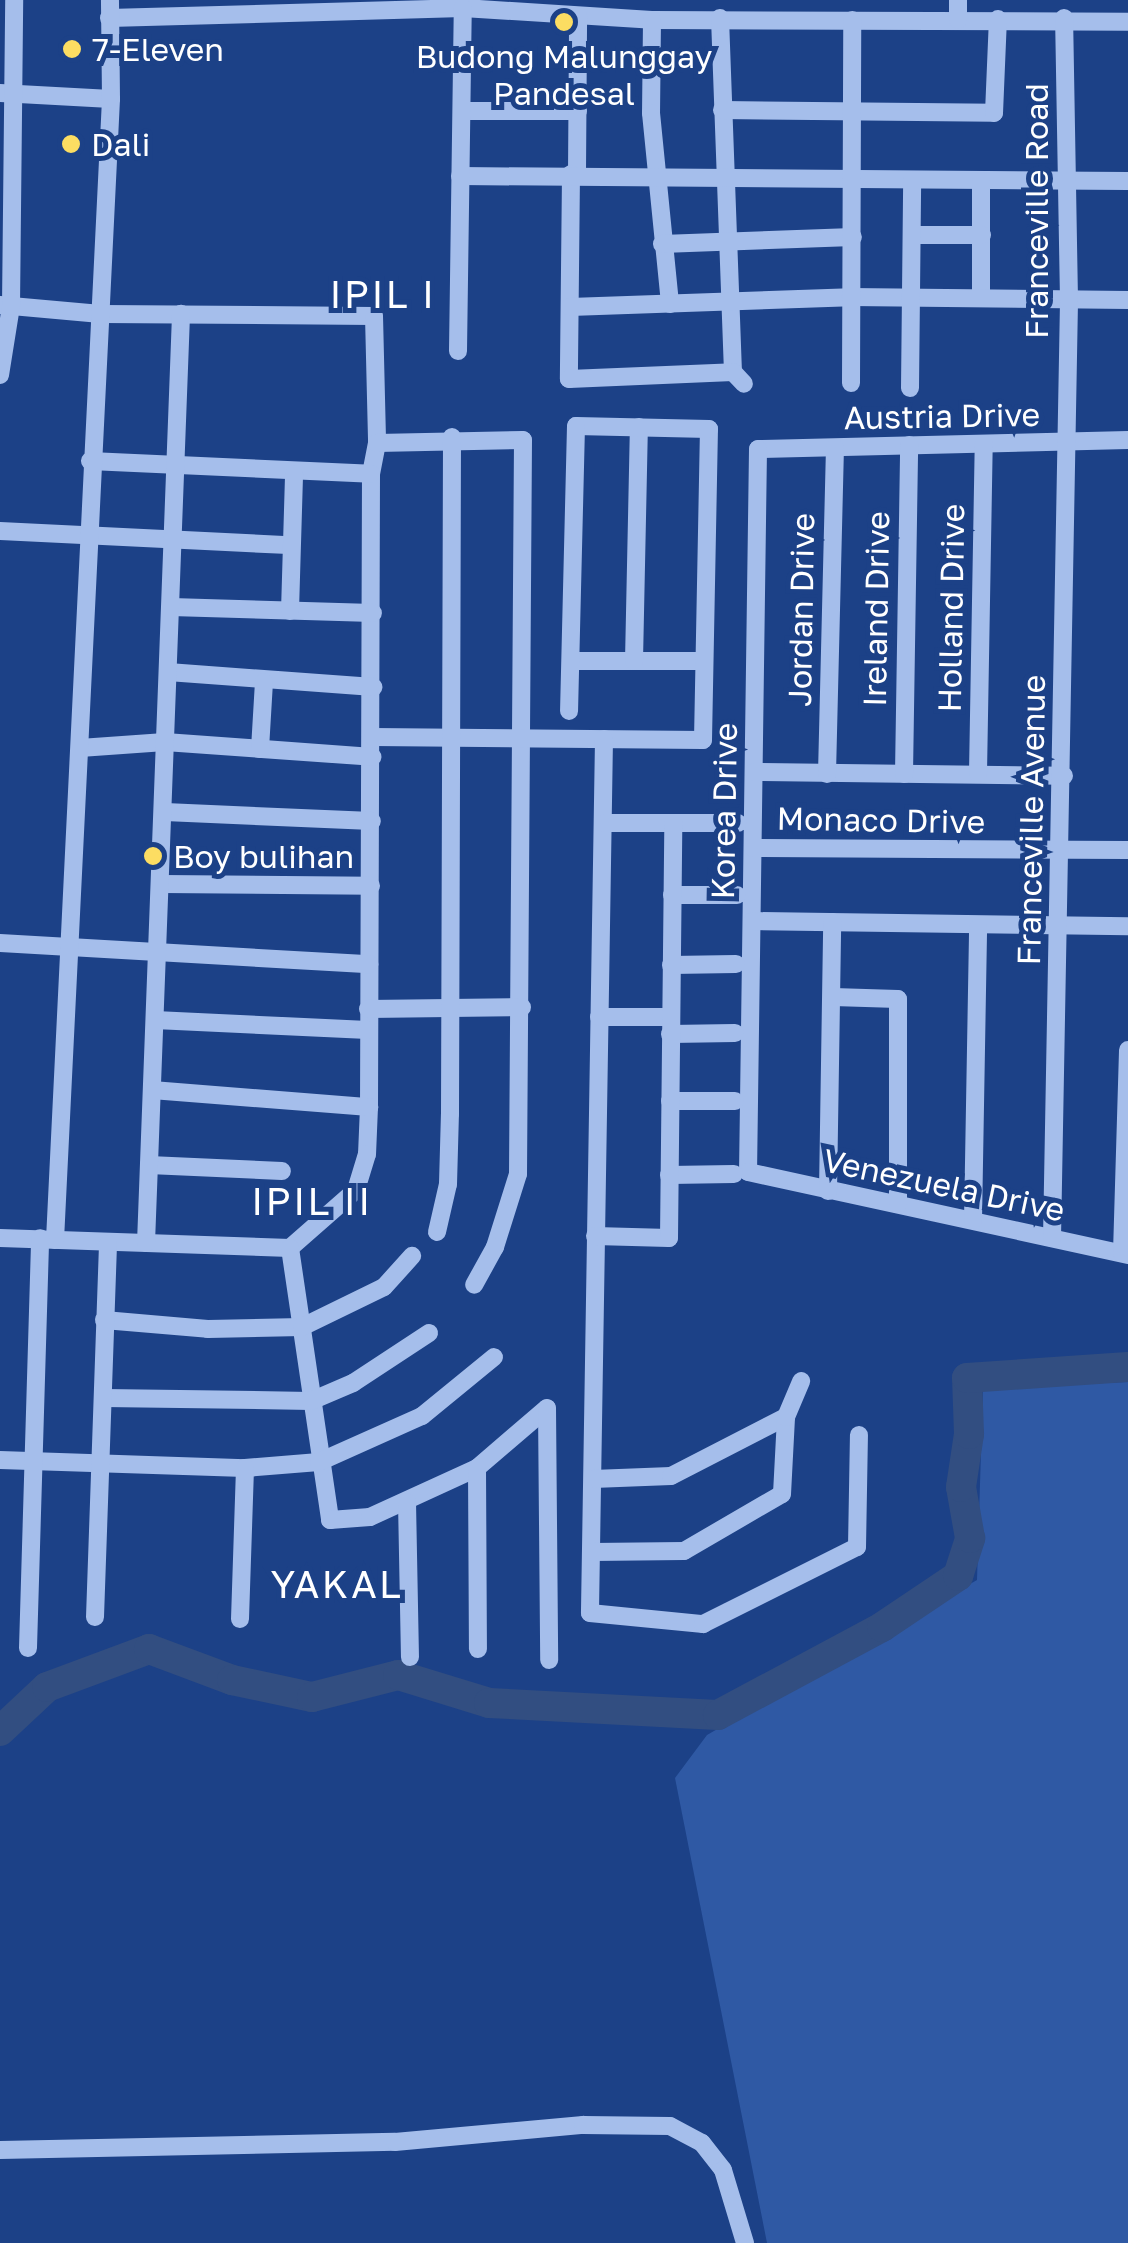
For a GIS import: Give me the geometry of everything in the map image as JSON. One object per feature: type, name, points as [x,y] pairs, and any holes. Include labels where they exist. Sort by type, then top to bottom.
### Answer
[{"type":"street","points":[[0,375],[5,306],[7,26],[14,0]]},
{"type":"street","points":[[958,0],[958,20]]},
{"type":"street","points":[[28,1648],[32,1461],[80,748],[85,534],[111,99],[110,9],[423,4],[536,7],[578,16],[652,20],[720,18],[755,8],[852,20],[885,9],[958,20],[1064,18],[1128,22]]},
{"type":"street","points":[[458,351],[464,8]]},
{"type":"street","points":[[578,16],[569,379],[738,378],[720,18]]},
{"type":"street","name":"Franceville Road","points":[[1064,18],[1069,300],[1066,403]]},
{"type":"street","points":[[722,110],[994,113],[998,19]]},
{"type":"street","points":[[652,20],[656,180],[670,304]]},
{"type":"street","points":[[851,384],[852,20]]},
{"type":"street","points":[[7,93],[111,99]]},
{"type":"street","points":[[462,111],[578,111]]},
{"type":"street","points":[[460,176],[574,174],[727,181],[1128,181]]},
{"type":"street","points":[[910,388],[912,180]]},
{"type":"street","points":[[981,181],[981,298]]},
{"type":"street","points":[[912,235],[982,236]]},
{"type":"street","points":[[662,244],[853,236]]},
{"type":"street","points":[[570,306],[850,297],[1128,300]]},
{"type":"street","points":[[0,1238],[290,1248],[356,1190],[367,1154],[369,1106],[374,613],[371,474],[377,443],[374,316],[101,314],[5,306]]},
{"type":"street","points":[[146,1242],[182,314]]},
{"type":"street","name":"Franceville Avenue","points":[[1052,1238],[1063,852],[1066,403]]},
{"type":"street","points":[[373,737],[703,740],[708,429],[576,426],[569,711]]},
{"type":"street","points":[[634,661],[639,427]]},
{"type":"street","points":[[377,443],[452,438],[523,440],[518,1174],[495,1248],[474,1285]]},
{"type":"street","points":[[437,1232],[448,1184],[452,438]]},
{"type":"street","name":"Austria Drive","points":[[758,449],[1128,440]]},
{"type":"street","name":"Holland Drive","points":[[978,774],[984,444]]},
{"type":"street","name":"Ireland Drive","points":[[904,774],[909,445]]},
{"type":"street","name":"Jordan Drive","points":[[828,774],[835,448]]},
{"type":"street","name":"Korea Drive","points":[[741,1173],[753,921],[758,449]]},
{"type":"street","points":[[90,461],[294,474],[371,474]]},
{"type":"street","points":[[290,611],[294,474]]},
{"type":"street","points":[[0,531],[175,536],[289,545]]},
{"type":"street","points":[[171,606],[374,613]]},
{"type":"street","points":[[570,660],[704,662]]},
{"type":"street","points":[[168,672],[373,687]]},
{"type":"street","points":[[260,749],[264,682]]},
{"type":"street","points":[[604,739],[590,1613],[703,1624],[857,1547],[859,1435]]},
{"type":"street","points":[[80,748],[166,742],[372,757]]},
{"type":"street","points":[[754,772],[1064,776]]},
{"type":"street","points":[[165,812],[372,821]]},
{"type":"street","points":[[604,823],[738,823]]},
{"type":"street","points":[[595,1236],[669,1238],[672,823]]},
{"type":"street","name":"Monaco Drive","points":[[753,848],[1128,850]]},
{"type":"street","points":[[162,884],[370,886]]},
{"type":"street","points":[[672,895],[737,894]]},
{"type":"street","points":[[753,921],[978,928],[1128,926]]},
{"type":"street","points":[[828,1191],[832,922]]},
{"type":"street","points":[[973,1220],[978,928]]},
{"type":"street","points":[[0,943],[369,964]]},
{"type":"street","points":[[671,965],[736,964]]},
{"type":"street","points":[[833,997],[898,999],[898,1204]]},
{"type":"street","points":[[368,1009],[522,1007]]},
{"type":"street","points":[[600,1017],[735,1033]]},
{"type":"street","points":[[155,1020],[368,1030]]},
{"type":"street","points":[[1125,1254],[1128,1050]]},
{"type":"street","points":[[152,1090],[369,1106]]},
{"type":"street","points":[[670,1101],[735,1102]]},
{"type":"street","points":[[149,1166],[282,1171]]},
{"type":"street","name":"Venezuela Drive","points":[[670,1175],[741,1173],[1125,1254]]},
{"type":"street","points":[[94,1617],[108,1244]]},
{"type":"street","points":[[290,1248],[330,1520],[370,1518],[478,1468],[547,1408],[549,1660]]},
{"type":"street","points":[[104,1320],[208,1330],[302,1327],[384,1287],[412,1256]]},
{"type":"street","points":[[104,1398],[311,1400],[353,1382],[430,1333]]},
{"type":"street","points":[[0,1460],[245,1468],[319,1462],[422,1416],[494,1357]]},
{"type":"street","points":[[592,1552],[684,1551],[782,1494],[786,1417],[801,1381]]},
{"type":"street","points":[[593,1479],[671,1476],[786,1417]]},
{"type":"street","points":[[240,1618],[245,1468]]},
{"type":"street","points":[[478,1468],[478,1649]]},
{"type":"street","points":[[407,1502],[410,1657]]},
{"type":"street","points":[[0,2150],[395,2142],[583,2125],[670,2126],[702,2144],[724,2170],[746,2243]]},
{"type":"shaded area","points":[[1128,1382],[1128,2243],[767,2243],[675,1778],[707,1735],[977,1580],[983,1388]]},
{"type":"waterway","points":[[0,1731],[47,1687],[149,1649],[232,1680],[312,1697],[398,1675],[489,1703],[718,1715],[882,1627],[958,1576],[970,1538],[961,1487],[969,1434],[967,1378],[1128,1367]]},
{"type":"place","name":"Budong Malunggay Pandesal","points":[[564,22]]},
{"type":"place","name":"7-Eleven","points":[[72,49]]},
{"type":"place","name":"Dali","points":[[71,144]]},
{"type":"place","name":"Boy bulihan","points":[[153,856]]},
{"type":"district","name":"IPIL I","points":[[383,294]]},
{"type":"district","name":"IPIL II","points":[[312,1201]]},
{"type":"district","name":"YAKAL","points":[[337,1584]]}]
